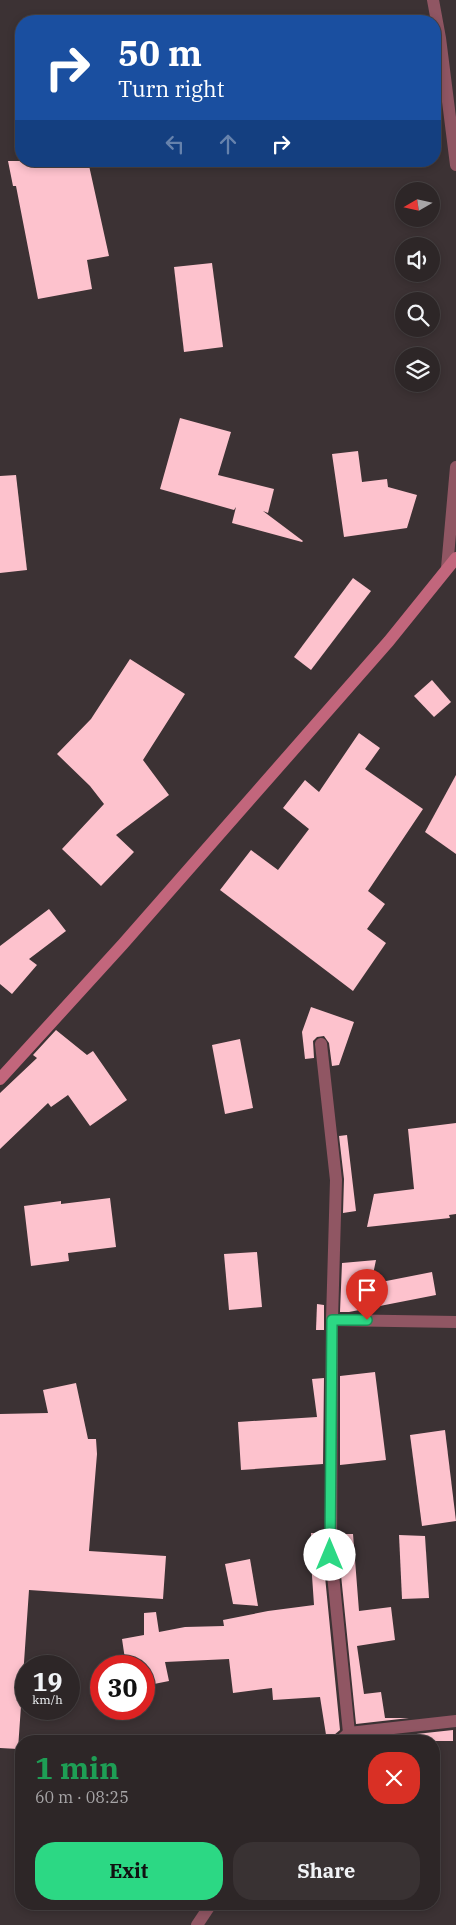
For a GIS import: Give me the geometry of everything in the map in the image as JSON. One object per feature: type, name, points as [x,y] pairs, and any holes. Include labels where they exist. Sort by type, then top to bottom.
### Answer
[{"type":"main road","points":[[0,1079],[123,944],[382,648],[456,558]]},
{"type":"street","points":[[433,0],[436,15]]},
{"type":"street","points":[[441,46],[456,165]]},
{"type":"street","points":[[447,568],[456,467]]},
{"type":"street","points":[[321,1044],[336,1180],[332,1320],[330,1555],[344,1735]]},
{"type":"street","points":[[332,1320],[456,1322]]},
{"type":"street","points":[[357,1735],[456,1720]]},
{"type":"street","points":[[197,1925],[207,1910]]},
{"type":"building","points":[[8,161],[15,161],[15,167],[89,167],[109,256],[87,260],[92,289],[38,299],[16,186],[13,186]]},
{"type":"building","points":[[212,263],[223,347],[184,352],[174,267]]},
{"type":"building","points":[[180,418],[231,432],[218,475],[274,489],[268,513],[263,511],[302,542],[232,523],[236,507],[234,510],[160,489]]},
{"type":"building","points":[[358,451],[362,482],[387,479],[388,487],[417,495],[407,528],[344,537],[332,454]]},
{"type":"building","points":[[16,475],[27,570],[0,573],[0,476]]},
{"type":"building","points":[[353,578],[371,591],[311,670],[294,657]]},
{"type":"building","points":[[130,659],[185,694],[143,760],[169,795],[116,835],[134,852],[101,886],[62,849],[104,804],[90,786],[57,754],[91,719]]},
{"type":"building","points":[[432,680],[451,702],[434,717],[414,696]]},
{"type":"building","points":[[359,733],[380,748],[365,769],[423,809],[368,891],[385,904],[367,929],[386,943],[353,991],[220,890],[251,850],[278,870],[309,829],[283,808],[305,780],[319,792]]},
{"type":"building","points":[[456,775],[456,854],[425,832]]},
{"type":"building","points":[[49,909],[66,931],[29,959],[37,965],[12,994],[0,984],[0,946]]},
{"type":"building","points":[[311,1007],[354,1022],[339,1065],[332,1066],[329,1043],[324,1036],[317,1037],[313,1041],[314,1058],[305,1059],[302,1032]]},
{"type":"building","points":[[56,1030],[87,1055],[93,1051],[127,1100],[90,1126],[68,1095],[51,1107],[48,1103],[0,1149],[0,1093],[37,1058],[33,1055]]},
{"type":"building","points":[[240,1039],[253,1108],[225,1114],[212,1045]]},
{"type":"building","points":[[456,1123],[456,1214],[449,1215],[450,1218],[367,1227],[374,1194],[414,1189],[408,1129]]},
{"type":"building","points":[[347,1135],[356,1211],[343,1213],[344,1179],[339,1136]]},
{"type":"building","points":[[110,1198],[116,1247],[68,1253],[69,1261],[31,1266],[24,1206],[61,1201],[61,1204]]},
{"type":"building","points":[[257,1252],[262,1307],[229,1310],[224,1254]]},
{"type":"building","points":[[376,1260],[371,1284],[432,1272],[436,1295],[349,1312],[340,1312],[342,1263]]},
{"type":"building","points":[[317,1304],[324,1305],[324,1330],[316,1330]]},
{"type":"building","points":[[375,1372],[386,1460],[340,1465],[340,1376]]},
{"type":"building","points":[[324,1378],[323,1467],[323,1464],[241,1470],[238,1422],[317,1417],[312,1379]]},
{"type":"building","points":[[76,1383],[88,1439],[96,1439],[97,1454],[89,1551],[166,1556],[163,1599],[29,1590],[25,1655],[15,1655],[15,1720],[20,1720],[19,1735],[15,1735],[15,1749],[0,1748],[0,1414],[48,1413],[43,1390]]},
{"type":"building","points":[[445,1430],[456,1521],[422,1526],[410,1435]]},
{"type":"building","points":[[311,1533],[323,1533],[323,1556],[340,1730],[334,1735],[326,1735],[320,1697],[273,1700],[272,1688],[233,1693],[229,1659],[165,1662],[169,1681],[155,1684],[155,1655],[124,1655],[122,1639],[144,1635],[144,1613],[156,1612],[159,1632],[185,1627],[224,1626],[223,1620],[268,1611],[314,1605]]},
{"type":"building","points":[[339,1534],[353,1534],[359,1611],[391,1607],[395,1640],[357,1646],[364,1694],[381,1692],[385,1718],[409,1718],[356,1724],[339,1555]]},
{"type":"building","points":[[399,1535],[425,1536],[429,1598],[402,1599]]},
{"type":"building","points":[[250,1559],[258,1606],[233,1604],[225,1564]]},
{"type":"building","points":[[453,1730],[453,1741],[440,1741],[440,1735],[407,1735]]},
{"type":"route","points":[[330,1555],[332,1320],[367,1320]]}]
